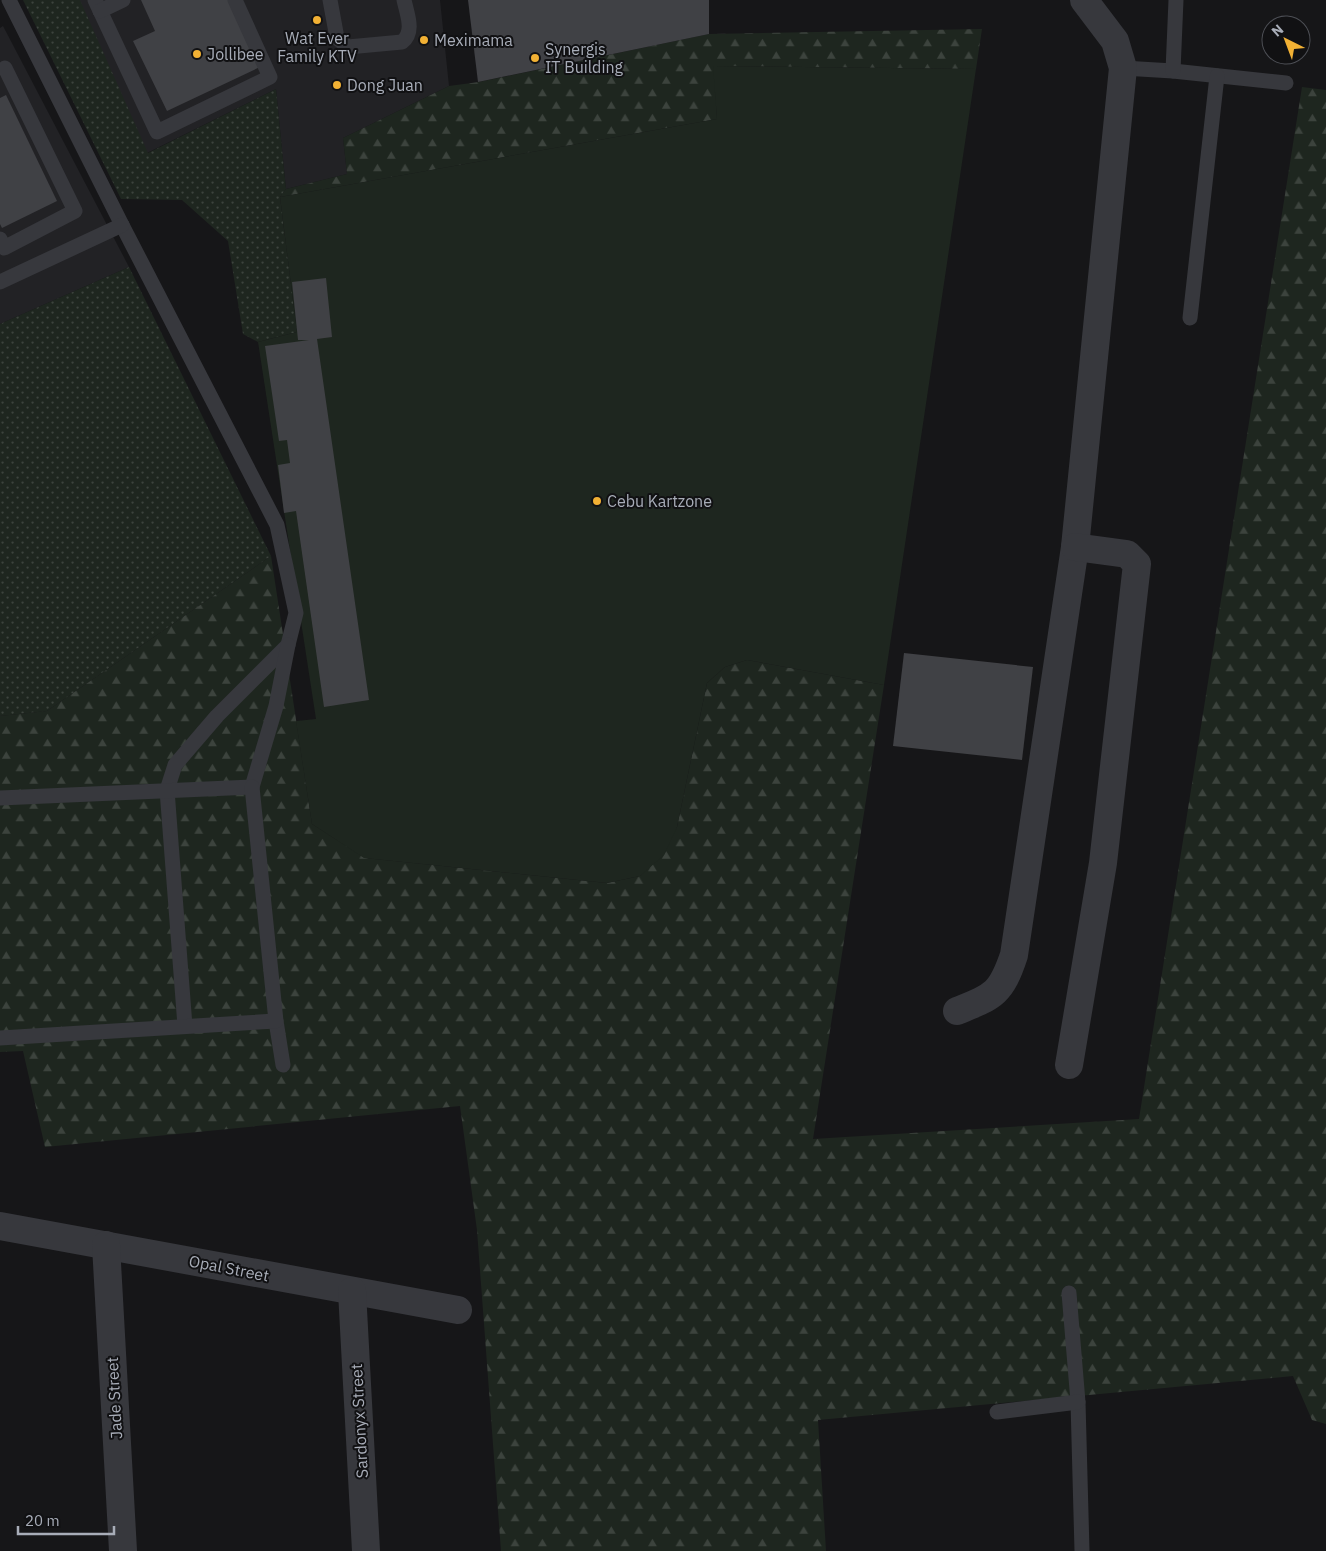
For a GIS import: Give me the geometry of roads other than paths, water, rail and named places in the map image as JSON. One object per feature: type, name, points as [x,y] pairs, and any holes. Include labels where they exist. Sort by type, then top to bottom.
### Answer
[{"type":"street","points":[[957,1011],[983,1000],[1004,983],[1014,955],[1075,547],[1123,68],[1115,41],[1084,0]]},
{"type":"street","points":[[1069,1065],[1103,863],[1138,564],[1127,554],[1075,547]]},
{"type":"street","name":"Opal Street","points":[[0,1226],[458,1310]]},
{"type":"street","name":"Jade Street","points":[[106,1245],[123,1551]]},
{"type":"street","name":"Sardonyx Street","points":[[352,1291],[366,1551]]},
{"type":"lane","points":[[9,0],[122,225],[277,525],[296,613],[276,706],[252,787],[276,1021],[283,1064]]},
{"type":"lane","points":[[123,0],[98,6],[157,132],[270,76],[235,0]]},
{"type":"lane","points":[[330,0],[337,38],[348,47],[402,42],[406,39],[410,30],[404,0]]},
{"type":"lane","points":[[1172,71],[1176,0]]},
{"type":"lane","points":[[0,239],[4,248],[75,212],[5,68]]},
{"type":"lane","points":[[1123,68],[1172,71],[1286,83]]},
{"type":"lane","points":[[1190,318],[1217,76]]},
{"type":"lane","points":[[0,282],[122,225]]},
{"type":"lane","points":[[185,1026],[167,790],[175,765],[217,716],[288,645]]},
{"type":"lane","points":[[0,798],[252,787]]},
{"type":"lane","points":[[0,1038],[276,1021]]},
{"type":"lane","points":[[1069,1293],[1078,1402],[1082,1551]]},
{"type":"lane","points":[[997,1412],[1078,1402]]},
{"type":"place","name":"Wat Ever Family KTV","points":[[317,20]]},
{"type":"place","name":"Meximama","points":[[424,40]]},
{"type":"place","name":"Jollibee","points":[[197,54]]},
{"type":"place","name":"Synergis IT Building","points":[[535,58]]},
{"type":"place","name":"Dong Juan","points":[[337,85]]},
{"type":"place","name":"Cebu Kartzone","points":[[597,501]]}]
